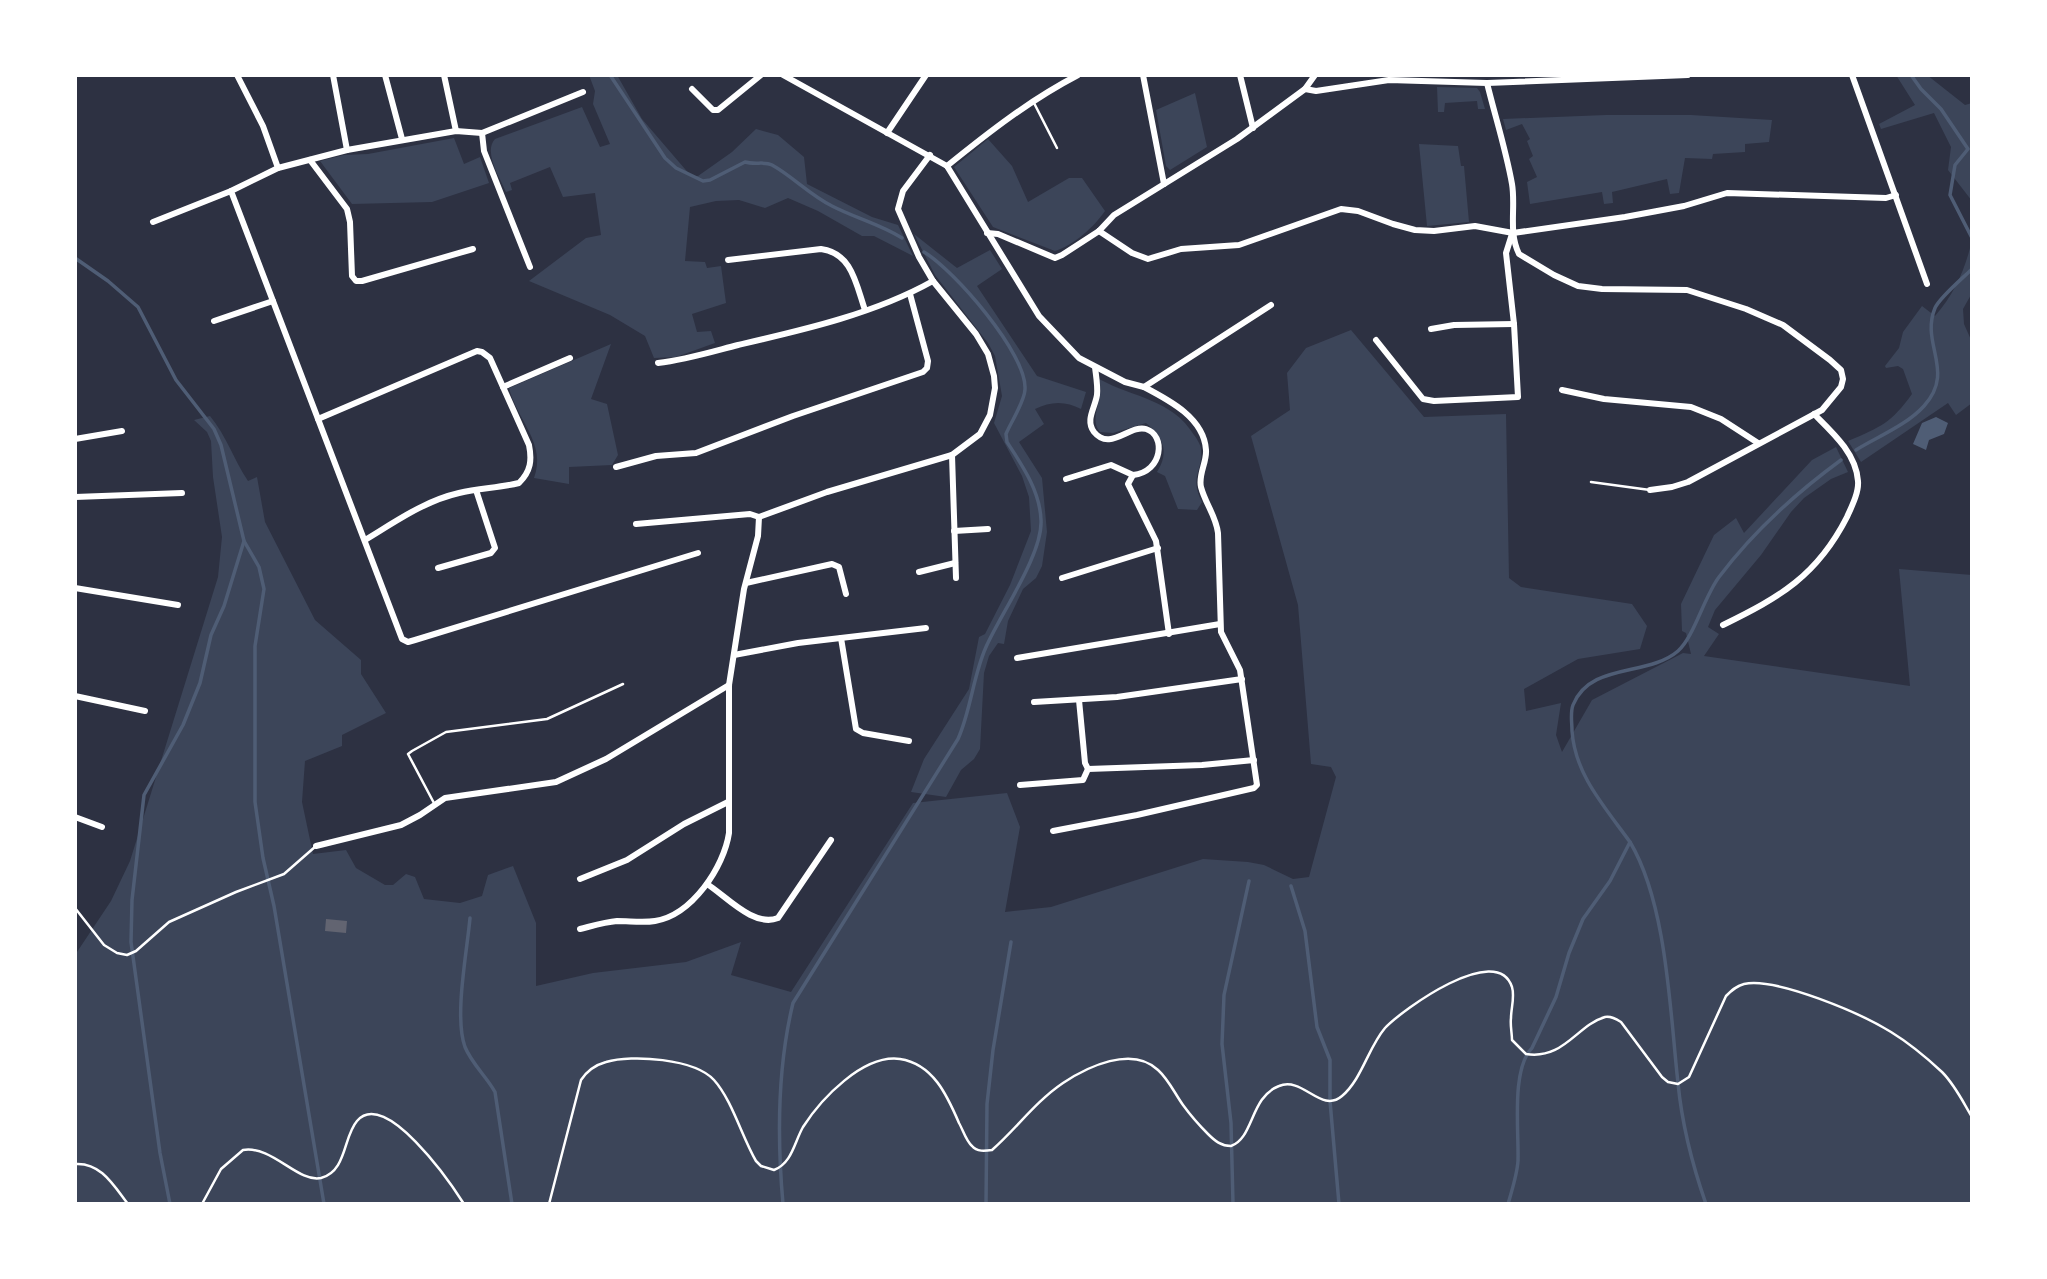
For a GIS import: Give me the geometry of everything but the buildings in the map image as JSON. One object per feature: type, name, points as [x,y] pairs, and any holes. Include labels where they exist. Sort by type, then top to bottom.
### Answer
[{"type":"street","points":[[237,75],[254,108],[278,168]]},
{"type":"street","points":[[333,75],[347,150]]},
{"type":"street","points":[[385,75],[402,139]]},
{"type":"street","points":[[444,75],[456,131]]},
{"type":"street","points":[[692,89],[713,110],[718,110],[761,75]]},
{"type":"street","points":[[783,75],[947,166],[1039,316],[1074,354],[1095,367],[1132,385],[1144,387],[1173,403],[1185,412],[1201,432],[1206,451],[1200,483],[1217,524],[1218,533],[1220,624],[1224,642],[1237,663],[1242,679],[1257,780],[1254,788],[1053,831]]},
{"type":"street","points":[[797,83],[803,75]]},
{"type":"street","points":[[887,132],[926,75]]},
{"type":"street","points":[[947,166],[998,124],[1033,100],[1078,75]]},
{"type":"street","points":[[1143,75],[1164,184]]},
{"type":"street","points":[[1240,75],[1253,128]]},
{"type":"street","points":[[987,233],[998,234],[1055,258],[1068,252],[1099,231],[1114,215],[1253,128],[1305,89],[1315,75]]},
{"type":"street","points":[[1305,89],[1316,91],[1389,79],[1487,83],[1688,75]]},
{"type":"street","points":[[1852,75],[1927,284]]},
{"type":"street","points":[[1376,340],[1423,399],[1434,401],[1518,397],[1506,253],[1513,233],[1512,183],[1487,83]]},
{"type":"street","points":[[153,222],[231,191],[278,168],[402,139],[456,131],[482,133],[583,92]]},
{"type":"street","points":[[482,133],[484,151],[530,267]]},
{"type":"street","points":[[636,524],[750,514],[759,517],[827,492],[951,455],[980,434],[995,398],[994,376],[983,344],[933,281],[898,209],[903,191],[930,155]]},
{"type":"street","points":[[310,160],[347,209],[352,276],[356,281],[473,249]]},
{"type":"street","points":[[231,191],[402,639],[408,642],[698,553]]},
{"type":"street","points":[[1099,231],[1132,253],[1148,259],[1181,249],[1239,245],[1341,209],[1358,211],[1415,230],[1434,231],[1475,226],[1513,233],[1684,206],[1727,193],[1886,198],[1896,195]]},
{"type":"street","points":[[1513,233],[1519,254],[1571,284],[1602,289],[1687,290],[1746,309],[1783,326],[1830,360],[1843,375],[1841,387],[1834,397],[1814,414],[1688,482],[1650,490]]},
{"type":"street","points":[[728,260],[829,250],[837,253],[851,269],[865,310]]},
{"type":"street","points":[[658,363],[788,333],[910,294],[933,281]]},
{"type":"street","points":[[616,467],[656,456],[696,453],[793,415],[923,372],[928,361],[910,294]]},
{"type":"street","points":[[214,321],[272,301]]},
{"type":"street","points":[[1144,387],[1271,305]]},
{"type":"street","points":[[1431,329],[1454,325],[1514,324]]},
{"type":"street","points":[[318,419],[471,352],[482,352],[487,354],[529,445],[529,470],[519,482],[458,493],[431,502],[365,540]]},
{"type":"street","points":[[503,387],[570,358]]},
{"type":"street","points":[[1066,479],[1111,466],[1133,475],[1150,470],[1157,461],[1155,437],[1146,429],[1139,428],[1110,439],[1094,432],[1090,421],[1097,394],[1095,367]]},
{"type":"street","points":[[1562,390],[1604,399],[1691,407],[1721,419],[1758,443]]},
{"type":"street","points":[[1723,625],[1770,601],[1810,570],[1836,537],[1850,511],[1858,482],[1854,469],[1841,441],[1814,414]]},
{"type":"street","points":[[75,439],[122,431]]},
{"type":"street","points":[[951,455],[956,578]]},
{"type":"street","points":[[1133,475],[1128,484],[1158,548],[1170,634]]},
{"type":"street","points":[[438,568],[491,553],[495,548],[476,490]]},
{"type":"street","points":[[75,497],[181,493]]},
{"type":"street","points":[[580,929],[615,921],[663,919],[681,908],[707,884],[720,865],[726,849],[729,802],[729,685],[746,583],[758,536],[759,517]]},
{"type":"street","points":[[954,531],[988,529]]},
{"type":"street","points":[[1062,578],[1158,548]]},
{"type":"street","points":[[746,583],[832,564],[839,567],[846,594]]},
{"type":"street","points":[[919,572],[955,564]]},
{"type":"street","points":[[75,588],[178,605]]},
{"type":"street","points":[[1017,659],[1220,624]]},
{"type":"street","points":[[734,655],[926,628]]},
{"type":"street","points":[[841,638],[856,729],[863,733],[909,741]]},
{"type":"street","points":[[1034,702],[1117,697],[1242,679]]},
{"type":"street","points":[[316,846],[401,825],[439,800],[456,795],[556,782],[606,759],[729,685]]},
{"type":"street","points":[[75,696],[145,711]]},
{"type":"street","points":[[1079,700],[1085,763],[1088,769]]},
{"type":"street","points":[[1088,769],[1212,765],[1254,760]]},
{"type":"street","points":[[1020,785],[1083,780],[1088,769]]},
{"type":"street","points":[[580,878],[627,860],[684,824],[721,803],[729,802]]},
{"type":"street","points":[[75,817],[102,827]]},
{"type":"street","points":[[707,884],[751,915],[765,921],[774,920],[831,840]]},
{"type":"lane","points":[[1033,100],[1057,148]]},
{"type":"lane","points":[[1591,482],[1650,490]]},
{"type":"lane","points":[[435,805],[408,754],[412,751],[452,731],[547,719],[623,684]]},
{"type":"lane","points":[[75,908],[104,944],[117,953],[127,955],[175,920],[284,874],[316,846]]},
{"type":"lane","points":[[549,1204],[580,1080],[586,1072],[604,1062],[628,1058],[651,1059],[706,1072],[721,1089],[756,1161],[761,1166],[774,1170],[785,1164],[810,1118],[841,1085],[867,1065],[889,1058],[917,1064],[934,1077],[951,1104],[970,1144],[979,1150],[992,1150],[1024,1116],[1068,1080],[1087,1069],[1121,1059],[1137,1060],[1154,1066],[1165,1077],[1193,1119],[1219,1143],[1231,1146],[1242,1139],[1260,1101],[1269,1092],[1288,1084],[1299,1086],[1323,1101],[1336,1100],[1346,1093],[1384,1030],[1432,992],[1479,972],[1491,972],[1506,978],[1512,986],[1512,1040],[1525,1054],[1548,1053],[1605,1017],[1614,1017],[1621,1022],[1662,1077],[1668,1082],[1678,1084],[1689,1077],[1726,996],[1734,988],[1744,984],[1766,984],[1858,1015],[1893,1033],[1949,1079],[1972,1118]]},
{"type":"lane","points":[[202,1204],[222,1169],[243,1150],[256,1150],[270,1155],[313,1178],[324,1177],[332,1172],[341,1160],[355,1124],[363,1116],[373,1112],[384,1116],[413,1140],[444,1175],[464,1204]]},
{"type":"lane","points":[[75,1164],[90,1165],[102,1172],[128,1204]]},
{"type":"shaded area","points":[[589,75],[617,75],[642,119],[691,176],[698,176],[732,152],[756,129],[778,135],[804,157],[807,184],[872,217],[898,225],[913,256],[874,236],[862,236],[818,211],[788,198],[765,208],[739,200],[716,201],[690,207],[685,261],[705,262],[707,268],[721,266],[726,303],[692,314],[697,332],[711,331],[715,343],[676,357],[654,358],[645,336],[610,315],[529,281],[586,238],[601,235],[595,193],[563,197],[550,167],[510,183],[512,190],[506,192],[492,158],[492,144],[495,139],[582,107],[600,147],[610,144],[593,104],[595,91]]},
{"type":"shaded area","points":[[1896,75],[1927,75],[1965,105],[1972,103],[1972,201],[1948,170],[1951,147],[1934,113],[1881,129],[1879,124],[1915,105]]},
{"type":"shaded area","points":[[1437,87],[1477,88],[1485,109],[1478,109],[1477,101],[1445,103],[1444,112],[1438,112]]},
{"type":"shaded area","points":[[1195,93],[1207,147],[1170,170],[1166,166],[1156,110]]},
{"type":"shaded area","points":[[1691,115],[1772,120],[1769,142],[1745,144],[1745,152],[1713,154],[1712,159],[1685,158],[1679,193],[1670,194],[1667,179],[1612,192],[1613,203],[1604,204],[1602,192],[1530,204],[1527,182],[1537,177],[1529,159],[1533,156],[1527,141],[1530,139],[1522,124],[1506,130],[1503,119]]},
{"type":"shaded area","points":[[454,138],[464,164],[480,157],[489,183],[432,202],[352,204],[320,161],[344,155],[368,154]]},
{"type":"shaded area","points":[[988,139],[1012,166],[1028,202],[1069,178],[1082,178],[1105,211],[1083,235],[1055,251],[993,227],[954,167]]},
{"type":"shaded area","points":[[1419,144],[1458,146],[1461,166],[1464,166],[1469,222],[1427,226]]},
{"type":"shaded area","points":[[914,234],[957,268],[990,250],[1002,269],[977,286],[1037,376],[1086,392],[1081,409],[1058,403],[1035,409],[1044,424],[1019,442],[1042,478],[1047,532],[1042,566],[1036,578],[1023,589],[1008,621],[1004,644],[998,643],[989,656],[984,673],[980,749],[974,759],[961,770],[946,797],[911,792],[924,759],[969,689],[979,637],[985,634],[1010,585],[1031,531],[1029,497],[1022,476],[994,423],[1002,396],[995,356],[988,343],[935,275]]},
{"type":"shaded area","points":[[1972,240],[1972,293],[1963,309],[1964,324],[1972,342],[1972,403],[1956,415],[1948,403],[1861,462],[1848,441],[1884,423],[1898,412],[1912,394],[1903,369],[1898,366],[1885,366],[1899,348],[1903,332],[1922,306],[1935,316],[1948,299],[1962,271]]},
{"type":"shaded area","points":[[1351,330],[1424,417],[1506,414],[1509,578],[1521,587],[1632,604],[1647,626],[1640,649],[1578,659],[1524,689],[1526,711],[1561,703],[1556,735],[1562,752],[1592,700],[1683,653],[1691,654],[1686,633],[1682,631],[1681,604],[1714,535],[1736,518],[1744,533],[1812,460],[1836,447],[1848,472],[1831,479],[1804,498],[1791,512],[1761,555],[1715,610],[1708,627],[1719,634],[1704,656],[1910,686],[1899,569],[1972,575],[1972,1204],[75,1204],[75,955],[111,901],[130,861],[218,577],[222,537],[213,477],[211,441],[207,432],[194,420],[210,416],[248,481],[257,477],[265,522],[315,620],[361,660],[361,674],[386,713],[342,735],[342,746],[305,761],[302,802],[313,854],[346,850],[356,868],[385,885],[393,885],[406,874],[415,877],[424,899],[460,903],[482,896],[488,875],[513,866],[536,923],[536,986],[593,973],[686,962],[741,942],[731,975],[791,992],[913,803],[1007,793],[1020,827],[1005,912],[1051,907],[1203,859],[1264,865],[1293,879],[1309,877],[1336,777],[1331,767],[1311,764],[1298,605],[1251,436],[1290,410],[1287,373],[1306,348]]},
{"type":"shaded area","points":[[611,344],[591,399],[607,404],[618,455],[612,465],[569,467],[569,484],[534,478],[537,454],[534,443],[509,388]]},
{"type":"shaded area","points":[[1099,379],[1164,406],[1185,423],[1194,435],[1201,450],[1196,480],[1202,502],[1197,510],[1178,509],[1165,476],[1157,472],[1163,458],[1163,445],[1146,423],[1113,433],[1100,432],[1096,420]]},
{"type":"shaded area","points":[[1936,417],[1948,423],[1944,434],[1929,440],[1926,450],[1913,444],[1922,423]]},
{"type":"waterway","points":[[610,75],[665,158],[676,168],[703,181],[745,162],[769,164],[824,202],[902,238]]},
{"type":"waterway","points":[[1911,75],[1941,109],[1968,149],[1955,165],[1950,195],[1972,238]]},
{"type":"waterway","points":[[783,1204],[780,1154],[781,1078],[793,1003],[958,739],[986,647],[1028,566],[1040,534],[1041,520],[1037,499],[1029,479],[1007,442],[1006,434],[1024,394],[1022,374],[1002,335],[970,294],[924,252]]},
{"type":"waterway","points":[[75,258],[108,281],[138,307],[176,380],[214,429],[221,445],[244,541],[259,567],[264,589],[255,646],[255,802],[324,1204]]},
{"type":"waterway","points":[[1856,450],[1909,419],[1924,406],[1933,393],[1938,369],[1931,334],[1935,308],[1972,269]]},
{"type":"waterway","points":[[1508,1204],[1518,1161],[1519,1085],[1525,1058],[1556,997],[1569,953],[1583,919],[1610,881],[1630,842],[1601,803],[1579,762],[1572,731],[1573,705],[1581,691],[1592,682],[1666,659],[1678,651],[1689,636],[1714,585],[1732,560],[1776,514],[1841,460]]},
{"type":"waterway","points":[[170,1204],[160,1153],[131,942],[132,900],[144,795],[183,725],[200,683],[211,635],[224,606],[244,541]]},
{"type":"waterway","points":[[1630,842],[1652,896],[1659,927],[1682,1114],[1706,1204]]},
{"type":"waterway","points":[[1233,1204],[1231,1123],[1222,1044],[1224,995],[1249,881]]},
{"type":"waterway","points":[[1291,886],[1305,931],[1317,1027],[1330,1060],[1330,1101],[1339,1204]]},
{"type":"waterway","points":[[470,918],[461,1002],[462,1034],[468,1053],[495,1092],[512,1204]]},
{"type":"waterway","points":[[986,1204],[987,1104],[1011,942]]}]
